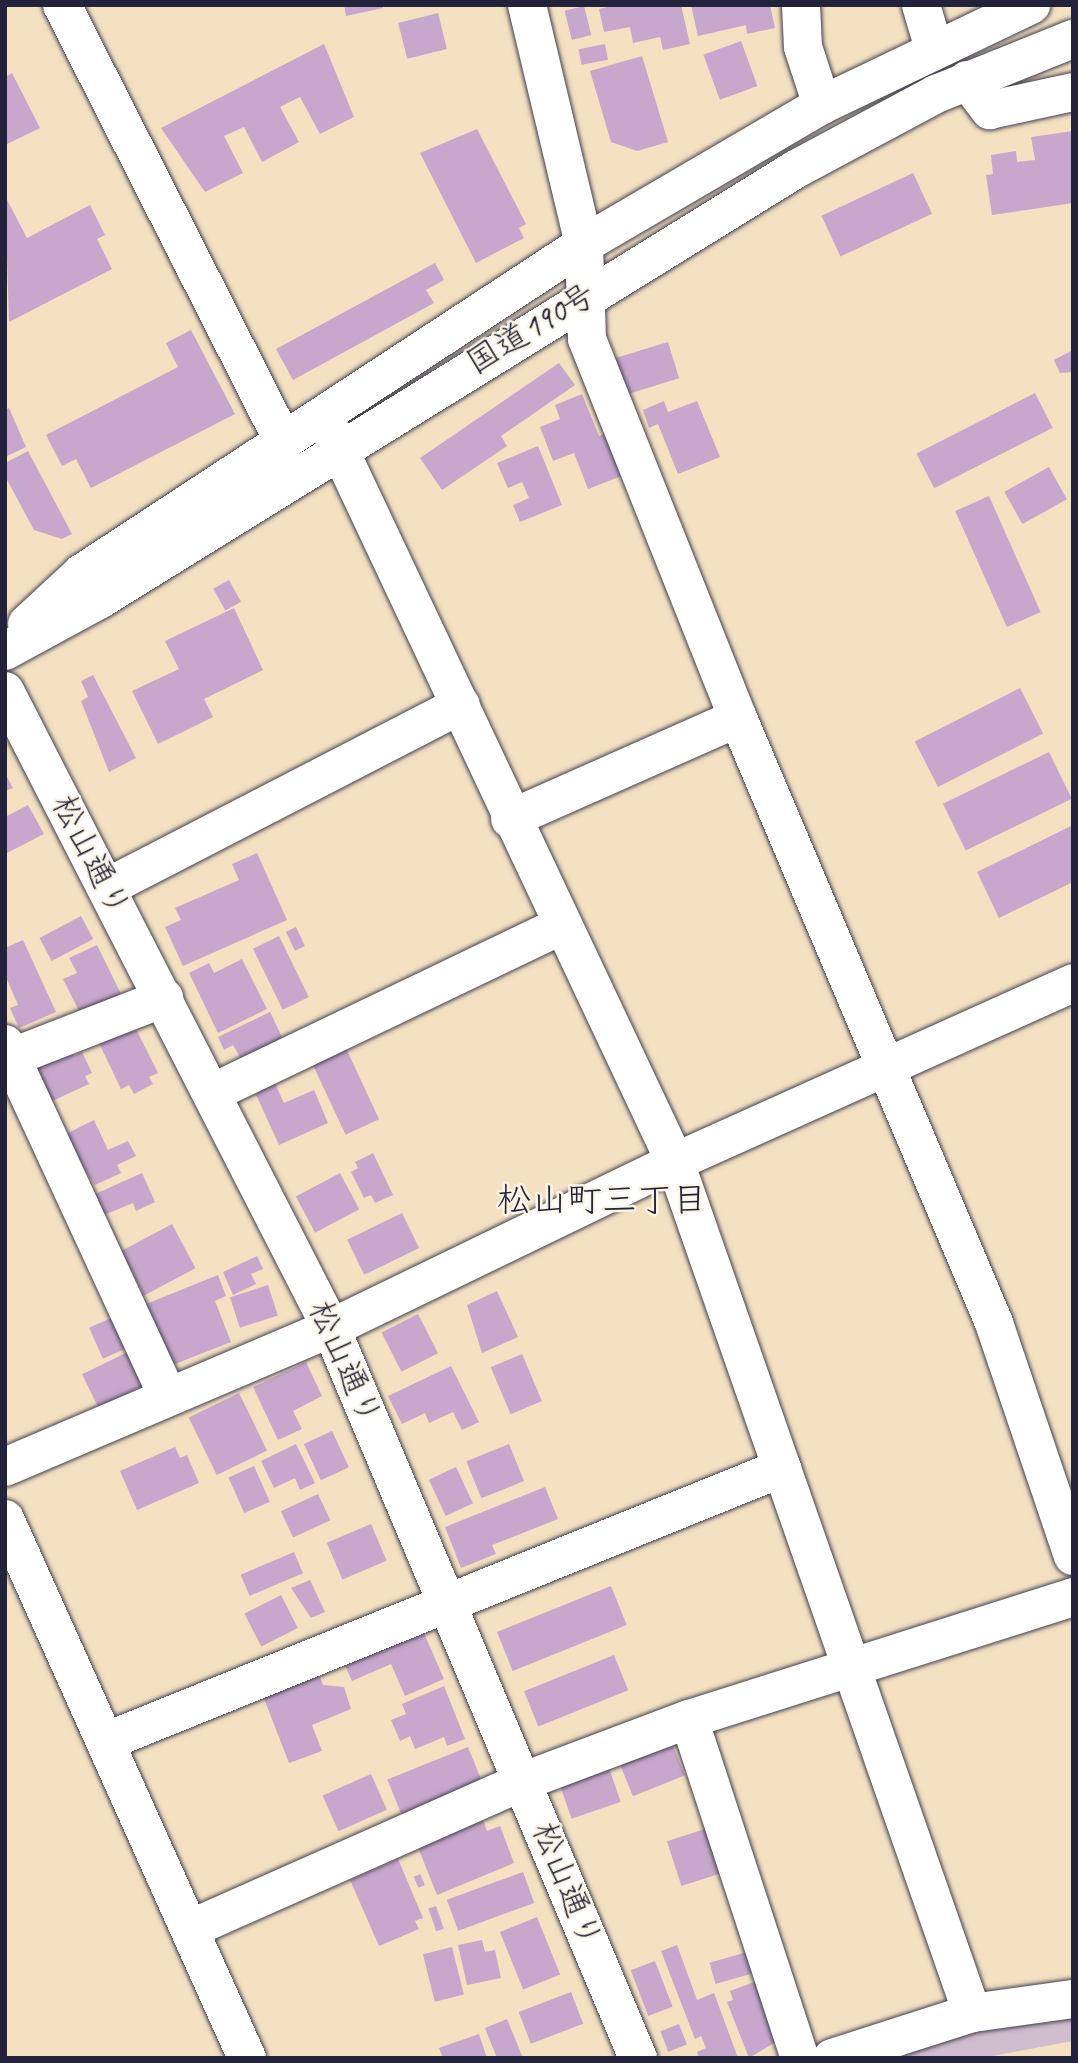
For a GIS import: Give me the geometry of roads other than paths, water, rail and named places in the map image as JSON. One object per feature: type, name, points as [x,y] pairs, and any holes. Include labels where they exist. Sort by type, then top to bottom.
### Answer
[{"type":"main road","points":[[62,5],[285,443]]},
{"type":"main road","points":[[527,5],[584,244],[583,297],[587,339],[738,718],[887,1064],[994,1323],[1073,1556]]},
{"type":"main road","points":[[801,5],[803,47],[822,105]]},
{"type":"main road","points":[[921,5],[934,49]]},
{"type":"main road","name":"国道190号","points":[[5,651],[99,600],[331,433],[584,244],[822,105],[934,49],[988,15],[1031,5]]},
{"type":"main road","name":"国道190号","points":[[5,644],[82,573],[285,443],[331,433],[583,297],[796,169],[967,80],[1073,39]]},
{"type":"main road","points":[[967,80],[990,110],[1073,92]]},
{"type":"main road","points":[[331,433],[461,705],[559,926],[675,1162],[854,1664],[972,2013]]},
{"type":"main road","name":"松山通り","points":[[5,691],[214,1092],[331,1328],[638,2058]]},
{"type":"main road","points":[[108,887],[461,705]]},
{"type":"main road","points":[[510,819],[738,718]]},
{"type":"main road","points":[[214,1092],[559,926]]},
{"type":"main road","points":[[5,1467],[331,1328],[675,1162],[887,1064],[1073,983]]},
{"type":"main road","points":[[164,999],[7,1054],[168,1396]]},
{"type":"main road","points":[[107,1741],[447,1600],[782,1468]]},
{"type":"main road","points":[[5,1519],[107,1741],[247,2058]]},
{"type":"main road","points":[[190,1929],[524,1782],[689,1719],[854,1664],[1073,1597]]},
{"type":"main road","points":[[689,1719],[800,2058]]},
{"type":"main road","points":[[832,2058],[972,2013],[1073,1999]]},
{"type":"district","name":"松山町三丁目","points":[[602,1200]]}]
